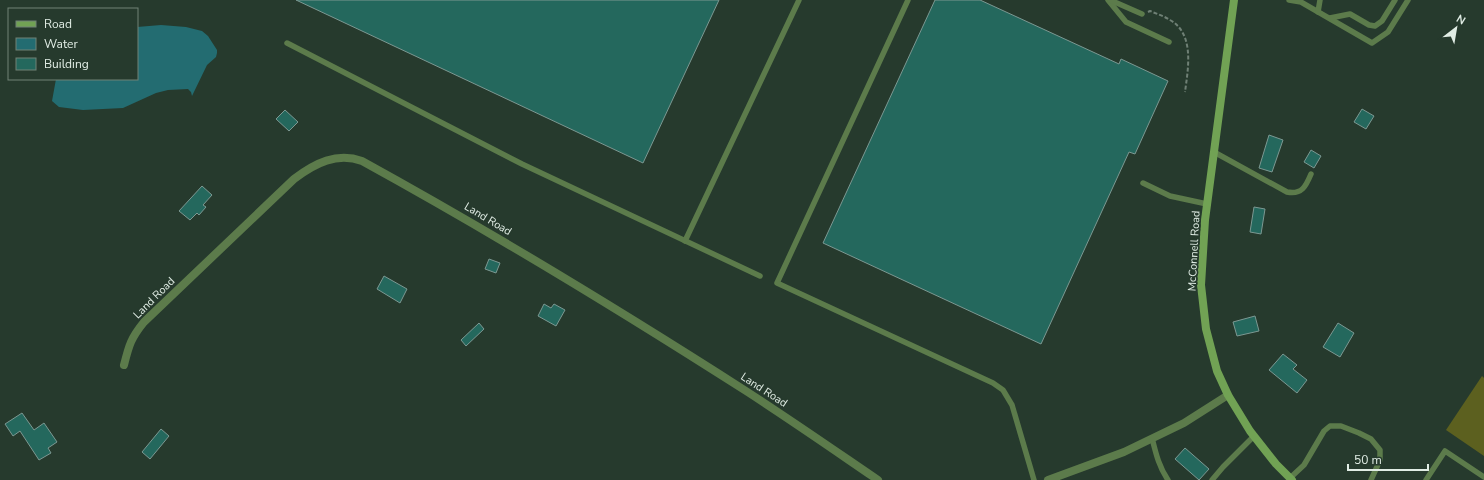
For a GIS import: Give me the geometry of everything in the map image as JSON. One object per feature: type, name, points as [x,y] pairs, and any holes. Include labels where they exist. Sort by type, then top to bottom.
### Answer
[{"type":"street","name":"McConnell Road","points":[[1234,0],[1214,152],[1201,285],[1206,329],[1217,371],[1228,395],[1254,436],[1276,464],[1291,479]]},
{"type":"street","name":"Land Road","points":[[124,365],[129,345],[144,322],[294,179],[305,170],[320,162],[339,157],[353,158],[362,161],[451,210],[567,279],[747,392],[878,480]]},
{"type":"street","points":[[1048,480],[1124,452],[1184,423],[1228,395]]},
{"type":"lane","points":[[685,241],[799,0]]},
{"type":"lane","points":[[908,0],[777,282],[993,383],[1003,390],[1012,405],[1034,480]]},
{"type":"lane","points":[[1109,0],[1142,14]]},
{"type":"lane","points":[[1109,0],[1126,22],[1169,42]]},
{"type":"lane","points":[[1289,0],[1301,2],[1372,43],[1388,32],[1408,0]]},
{"type":"lane","points":[[1318,12],[1320,0]]},
{"type":"lane","points":[[1330,18],[1350,14],[1369,25],[1376,26],[1382,20],[1395,0]]},
{"type":"lane","points":[[287,43],[522,164],[760,276]]},
{"type":"lane","points":[[1214,152],[1287,192],[1295,194],[1307,183],[1312,174]]},
{"type":"lane","points":[[1143,183],[1170,196],[1208,204]]},
{"type":"lane","points":[[1291,479],[1304,465],[1324,431],[1330,426],[1341,426],[1371,439],[1380,450],[1380,460],[1372,480]]},
{"type":"lane","points":[[1212,480],[1254,436]]},
{"type":"lane","points":[[1152,438],[1156,457],[1161,470],[1168,480]]},
{"type":"lane","points":[[1426,480],[1445,451],[1484,477]]},
{"type":"green space","points":[[1482,376],[1484,378],[1484,456],[1446,430]]},
{"type":"water","points":[[161,25],[186,27],[202,31],[208,36],[217,50],[216,57],[207,65],[192,96],[188,89],[168,90],[156,93],[123,108],[83,110],[59,107],[52,101],[56,80],[138,80],[138,27]]},
{"type":"building","points":[[296,0],[719,0],[643,163]]},
{"type":"building","points":[[935,0],[980,0],[1119,64],[1121,59],[1168,81],[1135,154],[1129,152],[1041,344],[823,243]]},
{"type":"building","points":[[1362,109],[1374,116],[1366,129],[1354,122]]},
{"type":"building","points":[[285,110],[298,122],[289,131],[276,119]]},
{"type":"building","points":[[1269,135],[1283,140],[1272,172],[1259,168]]},
{"type":"building","points":[[1311,150],[1321,156],[1314,168],[1304,162]]},
{"type":"building","points":[[202,186],[212,195],[203,205],[206,207],[199,215],[197,213],[190,220],[179,211]]},
{"type":"building","points":[[1254,207],[1265,209],[1261,234],[1250,232]]},
{"type":"building","points":[[489,259],[500,263],[496,273],[485,269]]},
{"type":"building","points":[[384,276],[407,289],[400,303],[377,289]]},
{"type":"building","points":[[544,304],[551,308],[554,304],[565,310],[556,326],[538,316]]},
{"type":"building","points":[[1255,316],[1259,331],[1237,336],[1233,322]]},
{"type":"building","points":[[479,323],[484,329],[466,346],[461,340]]},
{"type":"building","points":[[1338,323],[1354,333],[1340,357],[1323,347]]},
{"type":"building","points":[[1283,354],[1297,365],[1293,369],[1307,380],[1297,393],[1269,370]]},
{"type":"building","points":[[22,413],[34,430],[44,423],[57,442],[48,448],[51,453],[39,460],[20,431],[13,436],[5,424]]},
{"type":"building","points":[[161,429],[169,436],[150,459],[142,452]]},
{"type":"building","points":[[1185,448],[1209,469],[1199,480],[1175,459]]}]
